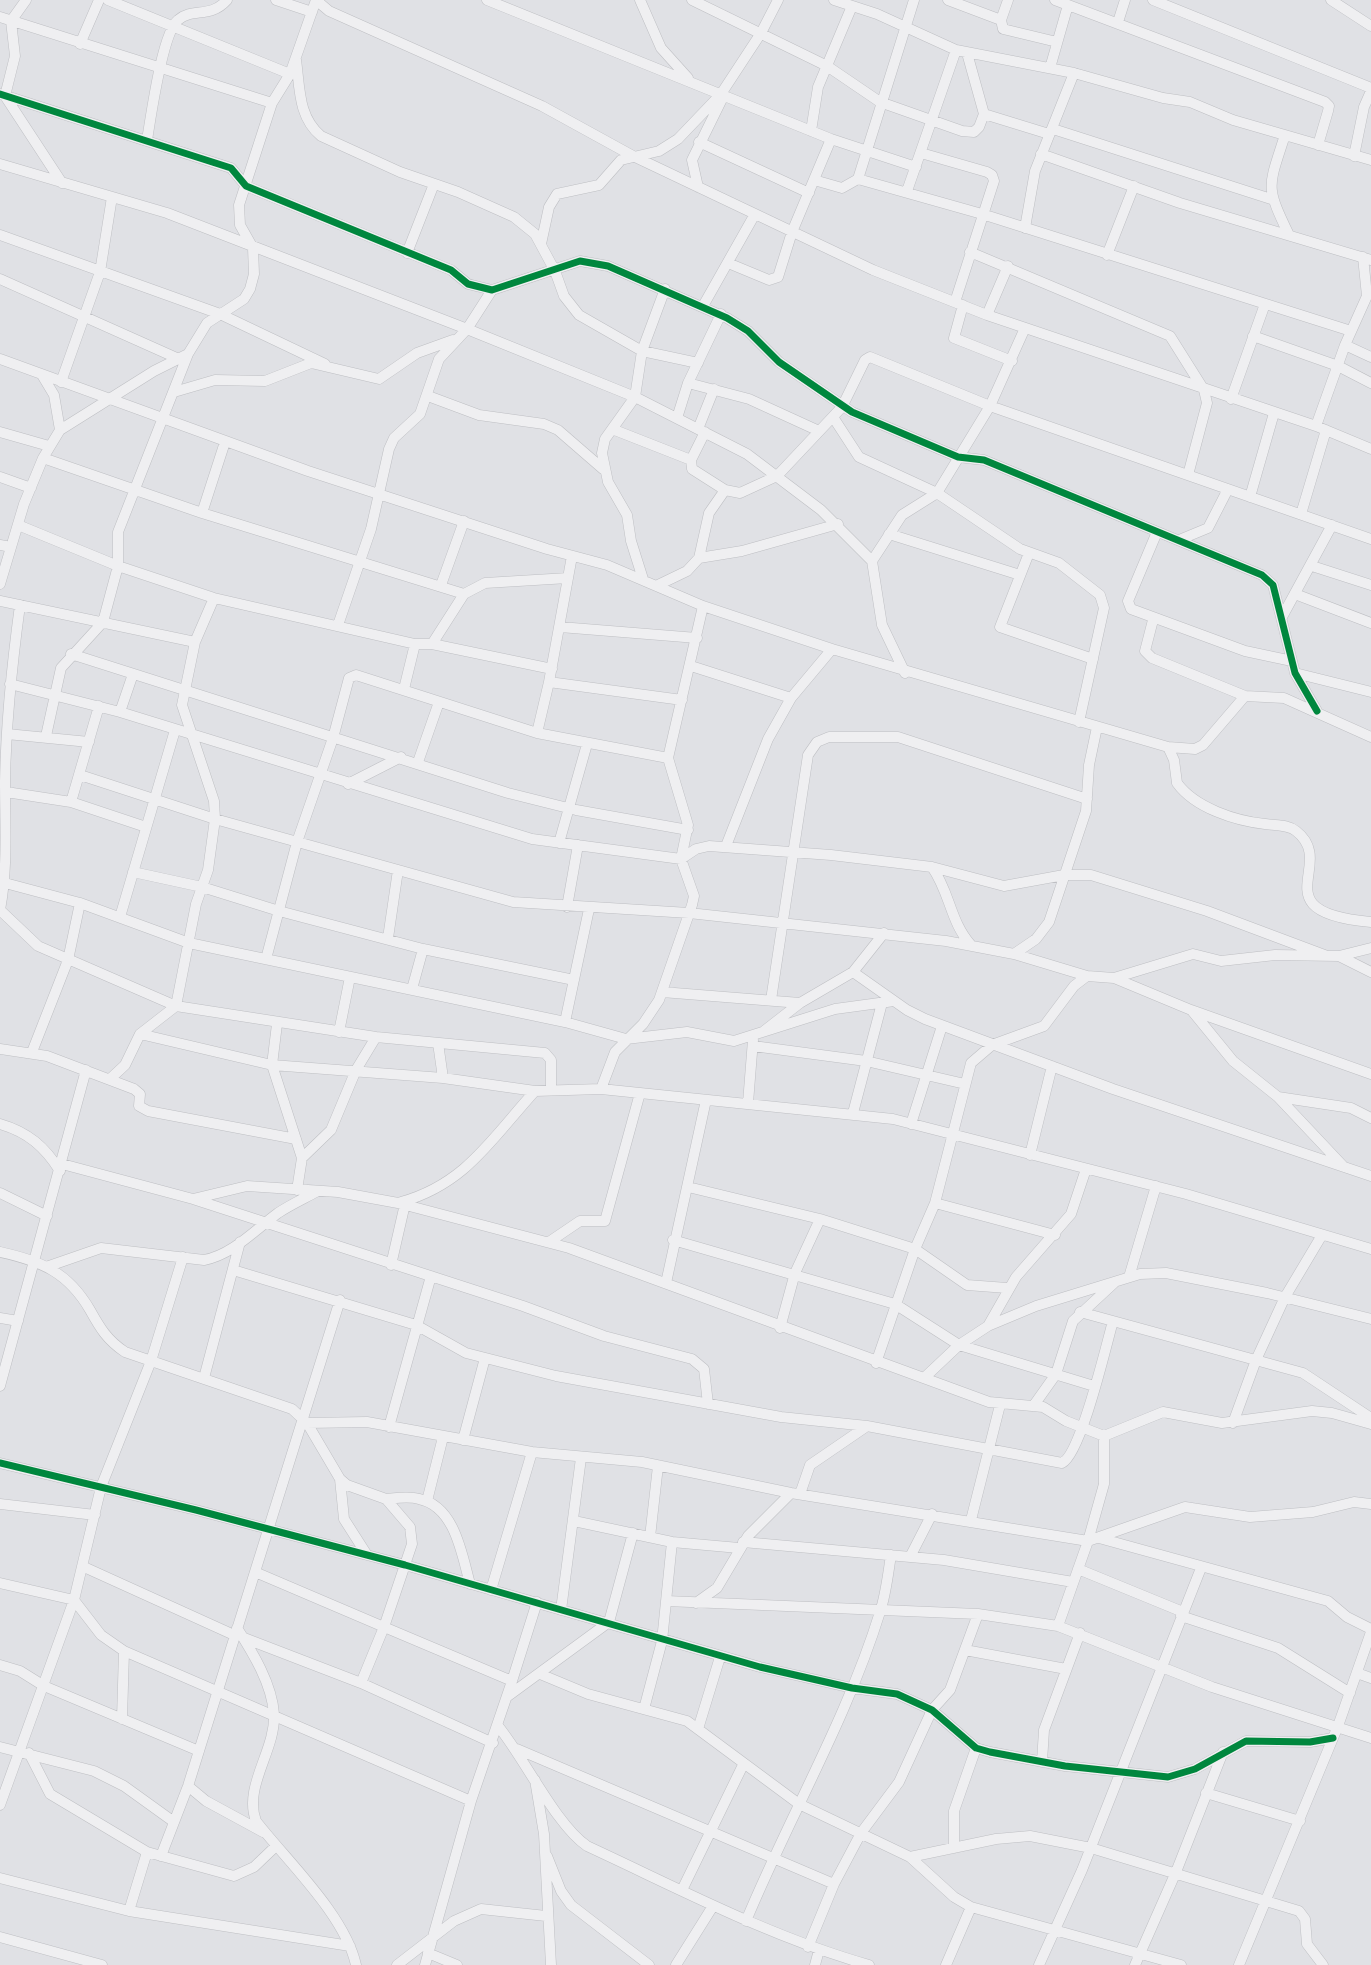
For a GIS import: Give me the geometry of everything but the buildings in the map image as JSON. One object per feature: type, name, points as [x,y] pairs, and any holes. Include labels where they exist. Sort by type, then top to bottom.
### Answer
[{"type":"street","points":[[3,95],[15,56],[11,21],[26,0]]},
{"type":"street","points":[[80,44],[99,0]]},
{"type":"street","points":[[108,0],[290,74]]},
{"type":"street","points":[[146,140],[160,69],[174,25],[187,15],[213,12],[227,0]]},
{"type":"street","points":[[276,0],[312,12]]},
{"type":"street","points":[[46,736],[61,668],[103,622],[118,566],[118,531],[174,392],[183,356],[207,323],[244,299],[250,289],[254,274],[253,248],[237,214],[272,103],[290,74],[316,0],[330,11],[542,106],[633,156],[873,270],[987,315],[1321,428],[1371,449]]},
{"type":"street","points":[[487,0],[831,139],[916,167]]},
{"type":"street","points":[[640,0],[661,48],[690,81]]},
{"type":"street","points":[[698,187],[692,169],[699,142],[778,0]]},
{"type":"street","points":[[834,0],[904,26],[956,50],[1074,73],[1163,98],[1191,102],[1233,120],[1371,160]]},
{"type":"street","points":[[858,179],[864,150],[914,0]]},
{"type":"street","points":[[948,0],[1001,20]]},
{"type":"street","points":[[1008,0],[1001,27],[1007,31],[1057,42]]},
{"type":"street","points":[[1055,0],[1325,102],[1329,106],[1318,145]]},
{"type":"street","points":[[1118,22],[1125,0]]},
{"type":"street","points":[[1153,0],[1371,90],[1364,107],[1354,156]]},
{"type":"street","points":[[1331,0],[1371,26]]},
{"type":"street","points":[[699,1],[738,24],[827,66],[880,102],[931,121],[974,132],[984,114],[967,53]]},
{"type":"street","points":[[1050,68],[1068,5]]},
{"type":"street","points":[[811,131],[818,87],[852,6]]},
{"type":"street","points":[[0,17],[272,103]]},
{"type":"street","points":[[907,191],[956,50]]},
{"type":"street","points":[[296,58],[302,110],[313,129],[400,172],[514,217],[535,234],[555,271],[564,296],[579,315],[642,351],[698,363]]},
{"type":"street","points":[[1025,228],[1041,154],[1074,73]]},
{"type":"street","points":[[3,95],[231,168],[246,186],[451,270],[467,284],[492,290],[586,261],[608,266],[721,314],[748,331],[779,362],[842,407],[958,457],[984,460],[1269,580],[1282,617],[1295,673],[1317,711]]},
{"type":"street","points":[[3,95],[62,183]]},
{"type":"street","points":[[541,244],[549,207],[558,194],[599,185],[621,160],[648,155],[669,146],[723,95]]},
{"type":"street","points":[[984,114],[1271,199]]},
{"type":"street","points":[[1285,135],[1271,179],[1271,199],[1289,236]]},
{"type":"street","points":[[728,263],[775,281],[792,232],[831,139]]},
{"type":"street","points":[[699,142],[809,193]]},
{"type":"street","points":[[921,153],[992,175],[994,181],[970,252],[954,338],[1012,361]]},
{"type":"street","points":[[1041,154],[1367,259],[1369,297],[1351,331],[1338,366],[1301,514]]},
{"type":"street","points":[[0,164],[167,213],[467,329],[635,397],[757,460],[838,524],[872,561],[882,625],[905,673]]},
{"type":"street","points":[[814,180],[842,188],[858,179],[907,191],[1351,331]]},
{"type":"street","points":[[407,253],[434,184]]},
{"type":"street","points":[[1107,255],[1134,186]]},
{"type":"street","points":[[61,382],[100,272],[112,197]]},
{"type":"street","points":[[703,306],[755,214]]},
{"type":"street","points":[[0,235],[220,314],[325,364],[379,379],[417,353],[458,338]]},
{"type":"street","points":[[970,252],[1164,331],[1170,336],[1204,390],[1207,411],[1188,475]]},
{"type":"street","points":[[987,315],[1008,266]]},
{"type":"street","points":[[0,279],[83,318],[183,356]]},
{"type":"street","points":[[643,579],[631,541],[627,515],[603,469],[601,453],[605,439],[635,397],[642,351],[665,289]]},
{"type":"street","points":[[338,625],[362,561],[394,438],[420,414],[439,359],[467,329],[492,290]]},
{"type":"street","points":[[1231,399],[1265,304]]},
{"type":"street","points":[[677,418],[688,383],[721,314]]},
{"type":"street","points":[[872,561],[902,515],[937,493],[990,406],[1025,328]]},
{"type":"street","points":[[1253,336],[1338,366],[1371,383]]},
{"type":"street","points":[[1345,345],[1371,357]]},
{"type":"street","points":[[0,584],[43,457],[60,430],[183,356]]},
{"type":"street","points":[[715,389],[691,460],[692,469],[725,490],[740,493],[750,491],[778,476],[842,407],[867,357],[990,406],[1371,539]]},
{"type":"street","points":[[0,359],[225,442],[643,579],[704,606],[832,649],[905,673],[1168,747],[1195,749],[1203,745],[1245,696]]},
{"type":"street","points":[[174,392],[215,380],[265,380],[302,365],[325,364]]},
{"type":"street","points":[[42,375],[54,396],[60,430]]},
{"type":"street","points":[[688,383],[749,399],[819,431]]},
{"type":"street","points":[[428,396],[480,415],[544,424],[558,430],[603,469]]},
{"type":"street","points":[[1250,496],[1274,413]]},
{"type":"street","points":[[833,417],[859,457],[937,493],[1029,553],[1059,563],[1100,595],[1104,608],[1079,722]]},
{"type":"street","points":[[612,429],[691,460]]},
{"type":"street","points":[[0,432],[49,446]]},
{"type":"street","points":[[202,513],[225,442]]},
{"type":"street","points":[[43,457],[202,513],[464,594]]},
{"type":"street","points":[[0,477],[31,488]]},
{"type":"street","points":[[1179,540],[1209,528],[1228,489]]},
{"type":"street","points":[[658,585],[687,571],[699,558],[709,513],[725,490]]},
{"type":"street","points":[[441,586],[464,521]]},
{"type":"street","points":[[699,558],[743,551],[838,524]]},
{"type":"street","points":[[18,525],[118,566],[214,598],[415,644],[432,644],[552,669]]},
{"type":"street","points":[[1282,617],[1332,525]]},
{"type":"street","points":[[1157,531],[1127,606],[1153,620],[1245,651],[1292,661]]},
{"type":"street","points":[[889,534],[1020,575]]},
{"type":"street","points":[[0,545],[11,547]]},
{"type":"street","points":[[1029,553],[1000,627],[1093,659]]},
{"type":"street","points":[[537,733],[552,669],[572,556]]},
{"type":"street","points":[[1312,566],[1371,585]]},
{"type":"street","points":[[432,644],[464,594],[485,583],[568,578]]},
{"type":"street","points":[[1295,594],[1371,624]]},
{"type":"street","points":[[110,1080],[125,1065],[140,1034],[176,1006],[208,870],[215,800],[184,717],[183,688],[195,642],[214,598]]},
{"type":"street","points":[[0,601],[195,642]]},
{"type":"street","points":[[20,605],[7,680],[4,720],[7,734],[3,753],[6,792],[3,824],[5,883],[0,910],[38,946],[176,1006],[277,1024],[376,1037],[545,1053],[551,1060],[551,1088]]},
{"type":"street","points":[[601,1089],[615,1052],[643,1024],[662,992],[694,896],[681,859],[688,830],[668,758],[704,606]]},
{"type":"street","points":[[1153,620],[1145,651],[1147,655],[1245,696],[1279,696],[1371,737]]},
{"type":"street","points":[[559,627],[697,638]]},
{"type":"street","points":[[404,689],[415,644]]},
{"type":"street","points":[[726,846],[768,739],[791,698],[832,649]]},
{"type":"street","points":[[71,654],[333,738],[418,762],[489,788],[569,808],[688,830]]},
{"type":"street","points":[[691,666],[791,698]]},
{"type":"street","points":[[1295,673],[1371,692]]},
{"type":"street","points":[[120,712],[133,674]]},
{"type":"street","points":[[266,960],[297,842],[333,738],[349,677],[356,676],[404,689],[537,733],[668,758]]},
{"type":"street","points":[[7,680],[120,712],[320,776],[532,839],[681,859],[696,849],[726,846],[792,851],[932,867],[1004,886],[1064,875],[1100,877],[1208,911],[1327,956]]},
{"type":"street","points":[[549,682],[682,700]]},
{"type":"street","points":[[418,762],[439,702]]},
{"type":"street","points":[[71,802],[99,706]]},
{"type":"street","points":[[1014,954],[1044,932],[1083,824],[1089,765],[1097,727]]},
{"type":"street","points":[[120,917],[175,730]]},
{"type":"street","points":[[7,734],[89,742]]},
{"type":"street","points":[[771,1000],[808,755],[817,742],[829,737],[898,737],[1087,799]]},
{"type":"street","points":[[559,843],[587,744]]},
{"type":"street","points":[[1168,747],[1174,760],[1178,783],[1202,804],[1249,822],[1286,826],[1304,839],[1309,853],[1310,900],[1317,909],[1338,919],[1371,922]]},
{"type":"street","points":[[348,784],[401,757]]},
{"type":"street","points":[[80,775],[215,818],[513,902],[589,909],[689,912],[884,933],[1014,954],[1087,976],[1114,978],[1191,1010],[1371,1074]]},
{"type":"street","points":[[6,792],[71,802],[146,827]]},
{"type":"street","points":[[567,907],[578,845]]},
{"type":"street","points":[[932,867],[947,890],[955,924],[971,945]]},
{"type":"street","points":[[388,939],[398,870]]},
{"type":"street","points":[[133,872],[202,887],[279,911],[422,949],[574,980]]},
{"type":"street","points":[[5,883],[80,903],[189,943],[565,1022],[626,1039],[687,1032],[724,1041],[756,1039],[965,1084]]},
{"type":"street","points":[[32,1052],[68,960],[80,903]]},
{"type":"street","points":[[565,1022],[589,909]]},
{"type":"street","points":[[748,1103],[756,1039],[800,1003],[853,972],[884,933]]},
{"type":"street","points":[[1114,978],[1193,954],[1221,961],[1275,955],[1339,956],[1371,947]]},
{"type":"street","points":[[412,989],[422,949]]},
{"type":"street","points":[[1339,956],[1371,972]]},
{"type":"street","points":[[853,972],[894,1001],[942,1026],[1371,1176]]},
{"type":"street","points":[[876,1363],[915,1249],[935,1203],[965,1084],[977,1055],[992,1045],[1044,1026],[1074,986],[1087,976]]},
{"type":"street","points":[[339,1031],[350,977]]},
{"type":"street","points":[[662,992],[800,1003]]},
{"type":"street","points":[[756,1039],[835,1009],[894,1001]]},
{"type":"street","points":[[853,1113],[882,1003]]},
{"type":"street","points":[[1191,1010],[1233,1061],[1278,1097],[1346,1169]]},
{"type":"street","points":[[277,1024],[272,1065],[302,1158],[297,1190]]},
{"type":"street","points":[[911,1124],[942,1026]]},
{"type":"street","points":[[140,1034],[272,1065],[443,1078],[535,1091],[551,1088],[601,1089],[853,1113],[911,1124],[1156,1186],[1371,1250]]},
{"type":"street","points":[[302,1158],[331,1130],[356,1070],[376,1037]]},
{"type":"street","points":[[438,1043],[443,1078]]},
{"type":"street","points":[[0,1049],[32,1052],[139,1091],[142,1109],[296,1139]]},
{"type":"street","points":[[1030,1155],[1052,1066]]},
{"type":"street","points":[[0,1386],[86,1070]]},
{"type":"street","points":[[402,1203],[429,1192],[474,1163],[535,1091]]},
{"type":"street","points":[[549,1242],[580,1221],[605,1221],[640,1093]]},
{"type":"street","points":[[1278,1097],[1350,1108],[1371,1118]]},
{"type":"street","points":[[666,1283],[673,1240],[688,1188],[706,1100]]},
{"type":"street","points":[[0,1124],[26,1134],[40,1144],[61,1167],[193,1199],[604,1336],[692,1359],[704,1369],[708,1404]]},
{"type":"street","points":[[988,1326],[1007,1288],[1071,1214],[1086,1169]]},
{"type":"street","points":[[193,1199],[247,1186],[338,1192],[402,1203],[549,1242],[666,1283],[876,1363],[1000,1405],[1034,1405],[1104,1436],[1163,1412],[1233,1423],[1312,1411],[1332,1413],[1371,1424]]},
{"type":"street","points":[[1129,1277],[1156,1186]]},
{"type":"street","points":[[688,1188],[821,1219],[915,1249],[967,1285],[1007,1288]]},
{"type":"street","points":[[49,1266],[101,1248],[213,1258],[292,1204],[317,1192]]},
{"type":"street","points":[[0,1193],[47,1216]]},
{"type":"street","points":[[391,1265],[402,1203]]},
{"type":"street","points":[[935,1203],[1055,1235]]},
{"type":"street","points":[[780,1328],[795,1273],[821,1219]]},
{"type":"street","points":[[1233,1423],[1256,1360],[1285,1297],[1322,1235]]},
{"type":"street","points":[[673,1240],[895,1304],[959,1345],[1094,1386]]},
{"type":"street","points":[[204,1378],[240,1242]]},
{"type":"street","points":[[0,1252],[35,1259],[71,1282],[110,1342],[151,1361],[286,1406],[305,1421],[340,1479],[347,1485],[386,1499],[427,1501],[453,1530],[470,1584]]},
{"type":"street","points":[[0,1804],[24,1752],[84,1567],[101,1487],[151,1361],[183,1257]]},
{"type":"street","points":[[233,1270],[416,1325],[450,1346],[485,1358],[556,1376],[781,1417],[867,1426],[1062,1463],[1072,1456],[1113,1321]]},
{"type":"street","points":[[924,1378],[959,1345],[988,1326],[1036,1306],[1129,1277],[1166,1273],[1285,1297],[1371,1319]]},
{"type":"street","points":[[389,1427],[430,1276]]},
{"type":"street","points":[[1034,1405],[1056,1374],[1070,1330],[1080,1312],[1117,1280]]},
{"type":"street","points":[[161,1856],[188,1786],[216,1693],[238,1634],[340,1300]]},
{"type":"street","points":[[1080,1312],[1303,1373],[1371,1418]]},
{"type":"street","points":[[0,1318],[18,1321]]},
{"type":"street","points":[[463,1440],[485,1358]]},
{"type":"street","points":[[971,1520],[986,1449],[1000,1405]]},
{"type":"street","points":[[305,1421],[361,1422],[531,1452],[658,1466],[795,1494],[1093,1539],[1328,1601],[1370,1636],[1338,1726],[1300,1821],[1264,1900],[1258,1926],[1239,1965]]},
{"type":"street","points":[[696,1603],[724,1580],[741,1545],[795,1494],[810,1465],[867,1426]]},
{"type":"street","points":[[1058,1626],[1078,1569],[1093,1539],[1105,1474],[1104,1436]]},
{"type":"street","points":[[427,1501],[443,1437]]},
{"type":"street","points":[[491,1590],[531,1452]]},
{"type":"street","points":[[561,1609],[581,1458]]},
{"type":"street","points":[[0,1463],[405,1565],[609,1622],[662,1641],[720,1657],[852,1688],[897,1694],[932,1710],[976,1748],[1042,1762],[1168,1777],[1181,1774],[1246,1741],[1310,1742],[1333,1738]]},
{"type":"street","points":[[650,1537],[658,1466]]},
{"type":"street","points":[[340,1479],[344,1519],[367,1555]]},
{"type":"street","points":[[360,1683],[384,1627],[412,1537],[410,1527],[386,1499]]},
{"type":"street","points":[[1093,1539],[1185,1507],[1250,1517],[1296,1514],[1354,1502],[1371,1504]]},
{"type":"street","points":[[0,1504],[95,1516]]},
{"type":"street","points":[[910,1557],[932,1514]]},
{"type":"street","points":[[574,1521],[672,1542],[891,1555],[1073,1583]]},
{"type":"street","points":[[508,1696],[609,1622],[633,1533]]},
{"type":"street","points":[[644,1709],[662,1641],[672,1542]]},
{"type":"street","points":[[746,1921],[772,1857],[852,1688],[881,1610],[891,1555]]},
{"type":"street","points":[[84,1567],[360,1683],[493,1743]]},
{"type":"street","points":[[1040,1965],[1122,1772],[1201,1568]]},
{"type":"street","points":[[1078,1569],[1182,1614],[1278,1648],[1350,1693]]},
{"type":"street","points":[[256,1572],[512,1681]]},
{"type":"street","points":[[0,1583],[74,1600],[101,1634],[124,1651],[471,1801]]},
{"type":"street","points":[[666,1601],[978,1614],[1058,1626],[1212,1687],[1371,1738]]},
{"type":"street","points":[[425,1965],[471,1801],[493,1743],[537,1602]]},
{"type":"street","points":[[808,1947],[834,1884],[861,1833],[899,1782],[932,1710],[950,1690],[978,1614]]},
{"type":"street","points":[[1042,1762],[1044,1731],[1080,1633]]},
{"type":"street","points":[[238,1634],[263,1677],[274,1715],[267,1754],[251,1801],[256,1821],[329,1912],[350,1946],[356,1965]]},
{"type":"street","points":[[965,1650],[1066,1669]]},
{"type":"street","points":[[122,1719],[124,1651]]},
{"type":"street","points":[[698,1729],[720,1657]]},
{"type":"street","points":[[0,1665],[20,1671],[44,1686],[199,1751]]},
{"type":"street","points":[[1357,1673],[1371,1678]]},
{"type":"street","points":[[540,1674],[588,1694],[675,1717],[698,1729],[799,1804],[910,1857],[954,1898],[971,1907],[1181,1965]]},
{"type":"street","points":[[498,1726],[517,1749],[578,1840],[746,1921],[808,1947],[869,1965]]},
{"type":"street","points":[[0,1747],[94,1771],[124,1786],[174,1822]]},
{"type":"street","points":[[954,1848],[954,1811],[976,1748]]},
{"type":"street","points":[[517,1749],[834,1884]]},
{"type":"street","points":[[24,1752],[43,1784],[58,1800],[147,1852],[234,1876],[254,1867],[276,1846]]},
{"type":"street","points":[[1135,1965],[1176,1872],[1223,1752]]},
{"type":"street","points":[[682,1890],[743,1765]]},
{"type":"street","points":[[534,1777],[544,1846],[548,1954],[551,1965]]},
{"type":"street","points":[[188,1786],[206,1801],[266,1834]]},
{"type":"street","points":[[1206,1793],[1300,1821]]},
{"type":"street","points":[[910,1857],[1015,1836],[1091,1848],[1176,1872],[1303,1914],[1307,1944],[1323,1965]]},
{"type":"street","points":[[544,1846],[561,1891],[570,1905],[649,1965]]},
{"type":"street","points":[[129,1911],[147,1852]]},
{"type":"street","points":[[0,1878],[129,1911],[350,1946]]},
{"type":"street","points":[[676,1965],[713,1906]]},
{"type":"street","points":[[946,1965],[971,1907]]},
{"type":"street","points":[[397,1965],[454,1921],[481,1909],[546,1916]]},
{"type":"street","points":[[0,1937],[102,1965]]},
{"type":"street","points":[[815,1965],[819,1950]]},
{"type":"street","points":[[428,1953],[457,1965]]},
{"type":"street","points":[[544,1965],[548,1954]]},
{"type":"cycle path","points":[[0,94],[231,168],[246,186],[451,270],[468,284],[492,290],[580,261],[608,266],[727,318],[748,331],[779,362],[852,412],[958,457],[984,460],[1262,575],[1273,585],[1295,673],[1317,711]]},
{"type":"cycle path","points":[[0,1463],[196,1510],[405,1565],[760,1667],[852,1688],[897,1694],[932,1710],[976,1748],[990,1752],[1065,1766],[1168,1777],[1195,1769],[1246,1741],[1310,1742],[1333,1738]]}]
